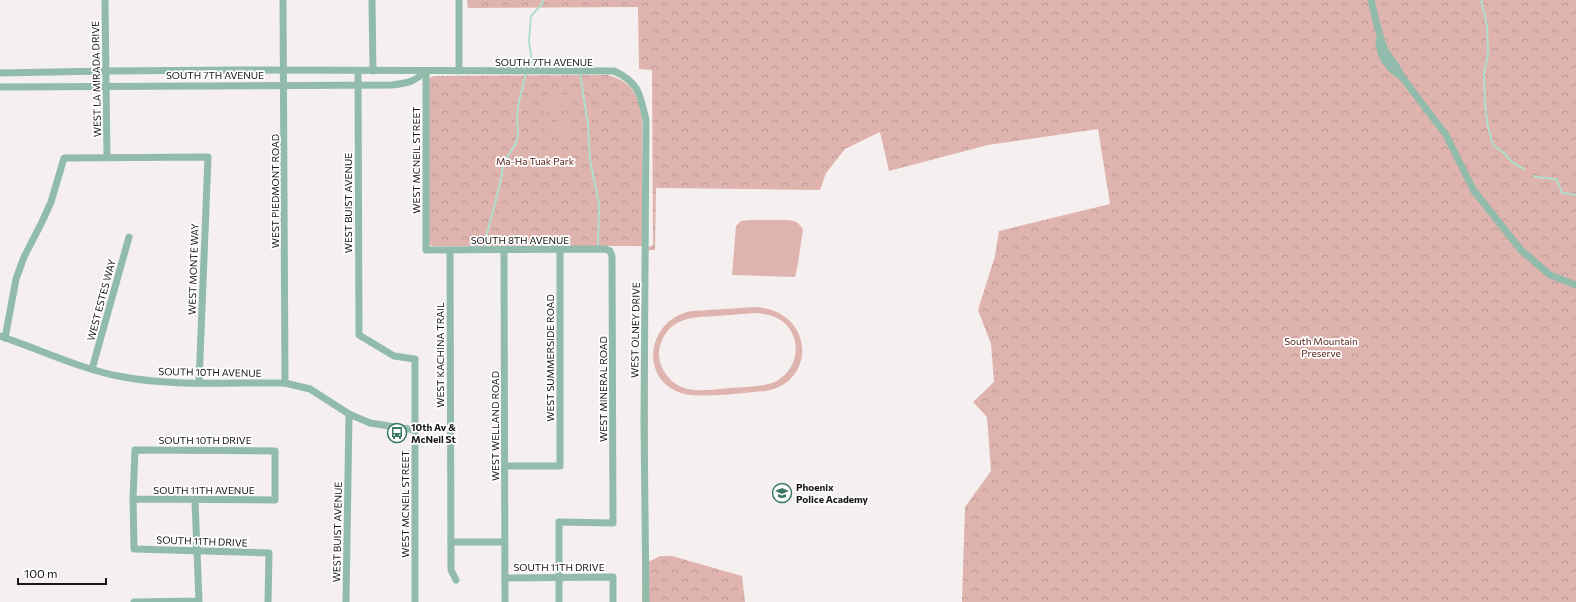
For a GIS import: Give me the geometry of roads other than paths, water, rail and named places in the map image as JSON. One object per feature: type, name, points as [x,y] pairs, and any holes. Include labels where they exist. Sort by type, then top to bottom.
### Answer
[{"type":"street","name":"WEST LA MIRADA DRIVE","points":[[105,0],[107,157]]},
{"type":"street","name":"WEST PIEDMONT ROAD","points":[[284,0],[285,383]]},
{"type":"street","points":[[372,0],[372,71]]},
{"type":"street","points":[[458,0],[459,71]]},
{"type":"street","points":[[1371,0],[1378,31],[1386,51],[1398,67],[1402,77],[1446,135],[1474,190],[1521,250],[1550,275],[1576,284]]},
{"type":"street","name":"SOUTH 7TH AVENUE","points":[[0,73],[284,70],[614,71]]},
{"type":"street","name":"WEST BUIST AVENUE","points":[[358,70],[359,334],[394,356],[415,359]]},
{"type":"street","name":"SOUTH 7TH AVENUE","points":[[0,87],[392,85],[416,80],[426,71]]},
{"type":"street","name":"WEST MCNEIL STREET","points":[[426,71],[426,250]]},
{"type":"street","name":"WEST OLNEY DRIVE","points":[[614,71],[626,77],[638,90],[646,120],[644,422],[646,602]]},
{"type":"street","points":[[3,337],[16,279],[24,257],[51,202],[64,158],[107,157]]},
{"type":"street","name":"WEST MONTE WAY","points":[[107,157],[208,157],[199,383]]},
{"type":"street","name":"WEST ESTES WAY","points":[[92,369],[129,237]]},
{"type":"street","name":"WEST SUMMERSIDE ROAD","points":[[505,466],[560,466],[560,249]]},
{"type":"street","name":"SOUTH 8TH AVENUE","points":[[426,250],[605,249],[610,251],[612,256]]},
{"type":"street","name":"WEST KACHINA TRAIL","points":[[450,250],[451,570],[456,580]]},
{"type":"street","name":"WEST WELLAND ROAD","points":[[504,250],[505,602]]},
{"type":"street","name":"WEST MINERAL ROAD","points":[[559,578],[559,522],[613,522],[612,256]]},
{"type":"street","name":"SOUTH 10TH AVENUE","points":[[3,337],[92,369],[138,379],[172,383],[285,383],[310,389],[349,414],[370,423],[415,430]]},
{"type":"street","name":"WEST MCNEIL STREET","points":[[415,359],[415,602]]},
{"type":"street","name":"WEST BUIST AVENUE","points":[[346,602],[349,414]]},
{"type":"street","name":"SOUTH 10TH DRIVE","points":[[133,499],[135,450],[275,451],[275,500]]},
{"type":"street","name":"SOUTH 11TH AVENUE","points":[[133,499],[195,501],[275,500]]},
{"type":"street","name":"SOUTH 11TH DRIVE","points":[[133,499],[134,549],[269,553],[268,602]]},
{"type":"street","points":[[134,602],[199,601],[195,501]]},
{"type":"street","points":[[451,542],[504,542]]},
{"type":"street","name":"SOUTH 11TH DRIVE","points":[[505,578],[614,577],[613,602]]},
{"type":"street","points":[[559,578],[559,602]]},
{"type":"waterway","points":[[528,69],[532,61],[529,41],[531,16],[542,4],[543,0]]},
{"type":"waterway","points":[[1481,0],[1487,26],[1488,55],[1484,73],[1485,105],[1488,127],[1493,145],[1504,153],[1513,163],[1524,169]]},
{"type":"waterway","points":[[485,249],[487,233],[502,174],[503,164],[516,143],[518,134],[518,106],[526,73]]},
{"type":"waterway","points":[[580,73],[588,125],[590,160],[599,204],[598,246]]},
{"type":"waterway","points":[[1534,176],[1557,180],[1562,193],[1576,195]]},
{"type":"place","name":"10th Av & McNeil St","points":[[397,433]]},
{"type":"place","name":"Phoenix Police Academy","points":[[782,493]]},
{"type":"park label","name":"Ma-Ha Tuak Park","points":[[535,161]]},
{"type":"park label","name":"South Mountain Preserve","points":[[1321,346]]}]
